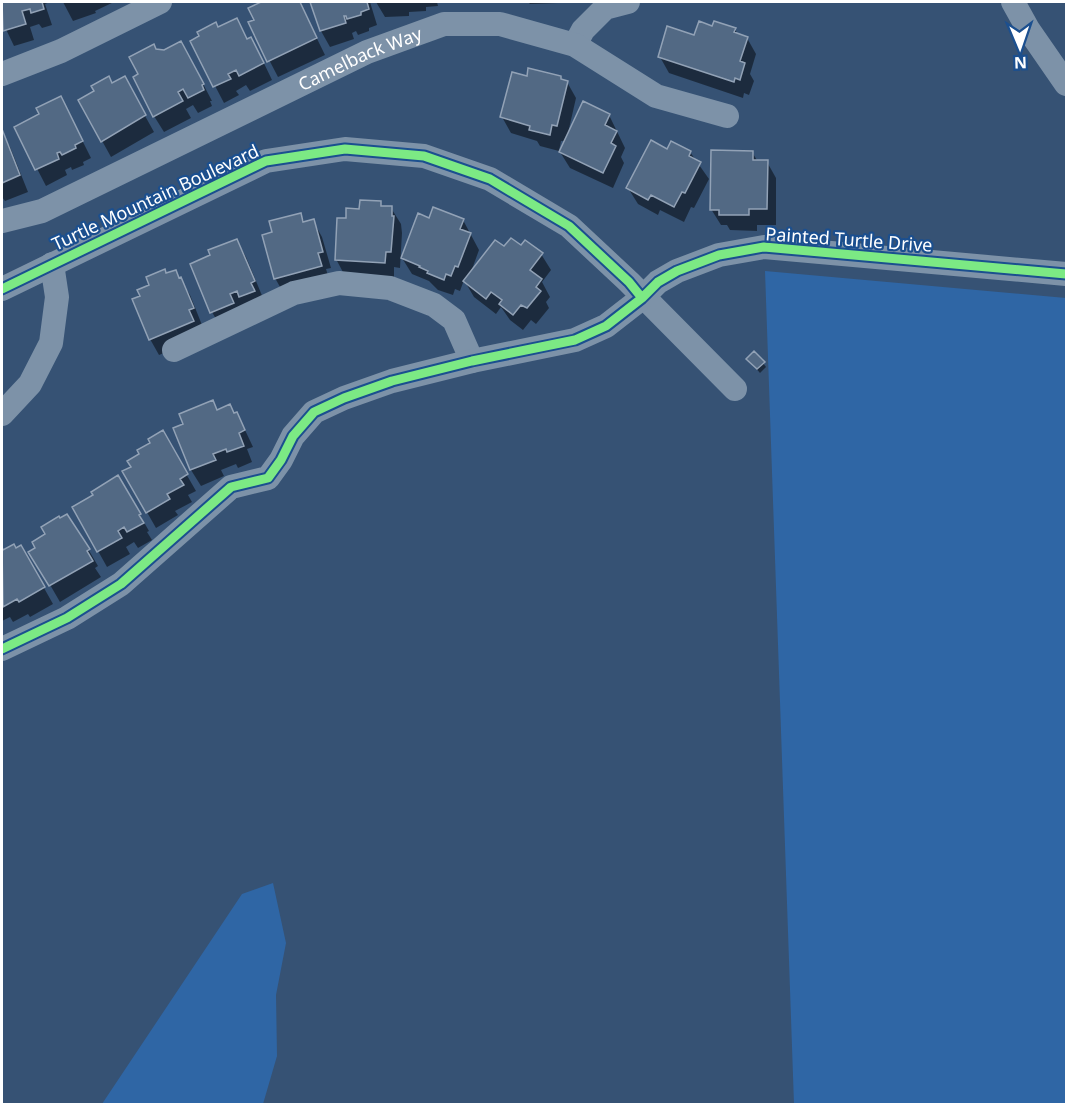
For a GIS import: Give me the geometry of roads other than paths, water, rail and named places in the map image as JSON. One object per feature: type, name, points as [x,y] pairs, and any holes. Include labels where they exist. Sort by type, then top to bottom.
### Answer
[{"type":"street","points":[[2,74],[61,51],[160,2]]},
{"type":"street","points":[[575,45],[583,30],[604,8],[628,2]]},
{"type":"street","points":[[1013,2],[1028,29],[1066,84]]},
{"type":"street","name":"Camelback Way","points":[[2,221],[42,211],[367,52],[444,24],[500,24],[575,45],[656,96],[727,116]]},
{"type":"street","name":"Turtle Mountain Boulevard","points":[[2,289],[266,161],[345,149],[424,156],[490,179],[569,226],[629,282],[642,298],[735,389]]},
{"type":"street","name":"Painted Turtle Drive","points":[[2,649],[67,618],[121,584],[231,488],[268,478],[281,460],[292,436],[314,412],[344,398],[392,381],[472,361],[575,340],[606,326],[642,298],[658,282],[698,262],[741,250],[764,247],[1066,273]]},
{"type":"street","points":[[2,414],[30,384],[51,344],[57,297],[52,264]]},
{"type":"street","points":[[174,350],[294,293],[339,283],[390,288],[434,305],[454,320],[472,361]]}]
